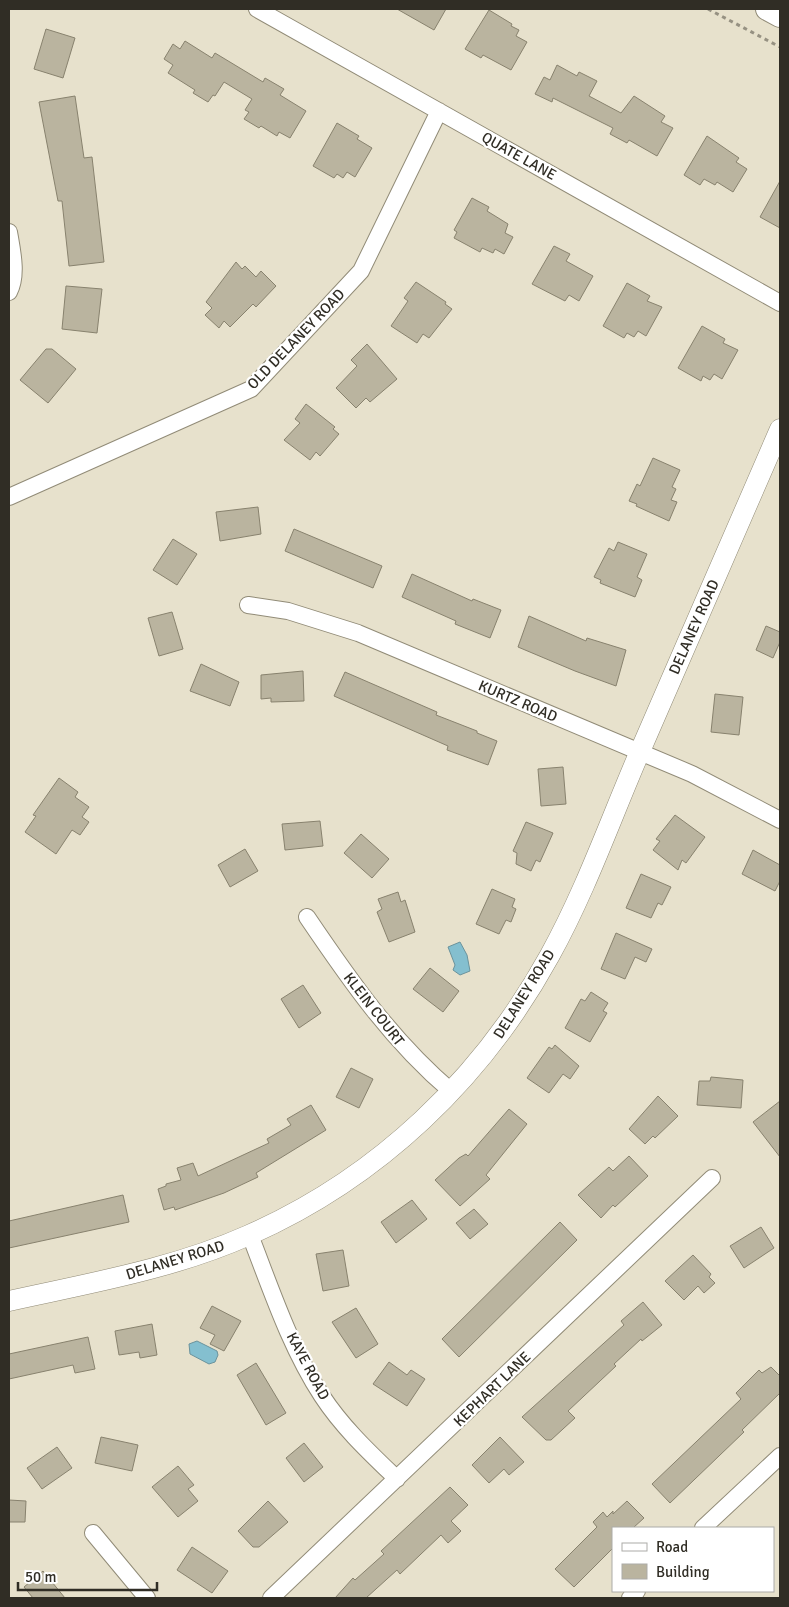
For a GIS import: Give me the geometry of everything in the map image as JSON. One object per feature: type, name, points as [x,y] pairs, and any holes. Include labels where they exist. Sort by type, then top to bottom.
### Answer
[{"type":"main road","points":[[767,9],[780,16]]},
{"type":"street","name":"QUATE LANE","points":[[257,9],[780,303]]},
{"type":"street","name":"OLD DELANEY ROAD","points":[[9,496],[251,389],[361,272],[439,110]]},
{"type":"street","points":[[9,232],[13,254],[12,285],[9,292]]},
{"type":"street","name":"DELANEY ROAD","points":[[9,1301],[114,1278],[199,1256],[250,1235],[297,1211],[344,1183],[417,1127],[452,1092],[504,1030],[551,954],[571,914],[780,429]]},
{"type":"street","name":"KURTZ ROAD","points":[[248,605],[288,611],[358,632],[692,774],[780,820]]},
{"type":"street","name":"KLEIN COURT","points":[[307,917],[347,976],[392,1035],[421,1065],[452,1092]]},
{"type":"street","name":"KEPHART LANE","points":[[271,1598],[712,1178]]},
{"type":"street","name":"KAYE ROAD","points":[[250,1235],[304,1365],[322,1396],[343,1425],[397,1479]]},
{"type":"street","points":[[705,1527],[780,1456]]},
{"type":"street","points":[[93,1533],[147,1598]]},
{"type":"path","points":[[708,9],[780,47]]},
{"type":"water","points":[[460,942],[467,955],[470,971],[460,975],[453,970],[455,965],[448,947]]},
{"type":"water","points":[[197,1341],[217,1351],[218,1355],[215,1362],[209,1364],[190,1354],[189,1344]]},
{"type":"building","points":[[397,9],[446,9],[434,30]]},
{"type":"building","points":[[489,10],[512,24],[511,26],[519,30],[516,36],[527,42],[511,70],[483,55],[481,58],[465,49]]},
{"type":"building","points":[[46,29],[75,38],[63,78],[34,69]]},
{"type":"building","points":[[185,41],[212,58],[215,53],[263,82],[265,78],[284,89],[280,95],[306,111],[290,138],[279,132],[277,136],[261,126],[259,128],[244,119],[249,112],[245,110],[252,99],[224,82],[215,96],[213,95],[208,102],[193,93],[195,90],[168,73],[173,65],[164,59],[173,44],[180,49]]},
{"type":"building","points":[[557,65],[577,76],[579,72],[597,81],[589,96],[621,113],[634,96],[665,116],[661,122],[673,128],[657,156],[629,140],[627,143],[610,134],[613,128],[553,98],[552,102],[535,94],[544,77],[550,80]]},
{"type":"building","points":[[75,96],[84,158],[92,157],[104,262],[69,266],[62,201],[58,201],[39,102]]},
{"type":"building","points":[[337,123],[359,136],[357,139],[372,148],[355,177],[347,172],[343,178],[337,174],[334,178],[313,166]]},
{"type":"building","points":[[707,136],[739,158],[736,162],[747,169],[733,192],[717,182],[715,185],[704,179],[700,185],[684,175]]},
{"type":"building","points":[[780,181],[780,228],[760,217]]},
{"type":"building","points":[[472,198],[489,207],[487,211],[508,224],[505,233],[513,237],[504,254],[495,249],[493,253],[482,248],[480,252],[454,238],[457,232],[454,230]]},
{"type":"building","points":[[554,246],[570,254],[566,261],[593,276],[579,301],[569,295],[565,301],[532,284]]},
{"type":"building","points":[[236,262],[242,269],[245,266],[256,277],[261,271],[276,286],[256,307],[253,304],[230,327],[224,321],[219,328],[205,315],[212,308],[206,302]]},
{"type":"building","points":[[416,282],[446,302],[445,304],[452,309],[429,338],[423,334],[417,343],[391,326],[408,301],[404,298]]},
{"type":"building","points":[[627,283],[650,296],[647,301],[662,307],[646,336],[638,331],[634,337],[627,333],[624,338],[603,326]]},
{"type":"building","points":[[66,286],[102,289],[97,333],[62,329]]},
{"type":"building","points":[[702,326],[725,339],[723,343],[738,350],[722,379],[714,374],[710,380],[703,376],[701,381],[678,368]]},
{"type":"building","points":[[367,344],[397,379],[370,402],[366,398],[356,408],[336,388],[357,366],[351,360]]},
{"type":"building","points":[[46,349],[52,349],[76,369],[48,403],[20,380]]},
{"type":"building","points":[[306,404],[335,427],[333,429],[339,434],[320,456],[316,452],[310,460],[284,440],[300,423],[295,419]]},
{"type":"building","points":[[653,458],[680,470],[672,487],[676,489],[671,500],[677,502],[669,521],[629,501],[637,484],[640,486]]},
{"type":"building","points":[[258,507],[261,534],[220,541],[216,512]]},
{"type":"building","points":[[294,529],[382,566],[373,588],[285,551]]},
{"type":"building","points":[[173,539],[197,554],[177,585],[153,570]]},
{"type":"building","points":[[618,542],[647,554],[637,577],[642,580],[635,597],[600,583],[601,580],[594,577],[609,548],[614,551]]},
{"type":"building","points":[[412,574],[472,601],[473,599],[501,610],[490,638],[455,624],[456,621],[402,597]]},
{"type":"building","points":[[172,612],[183,649],[159,656],[148,618]]},
{"type":"building","points":[[529,616],[586,641],[587,638],[626,650],[616,686],[518,647]]},
{"type":"building","points":[[766,626],[780,632],[780,642],[773,658],[756,650]]},
{"type":"building","points":[[201,664],[239,682],[230,706],[190,691]]},
{"type":"building","points":[[303,671],[304,701],[271,702],[271,698],[261,699],[261,675]]},
{"type":"building","points":[[345,672],[437,712],[436,715],[497,741],[488,765],[447,750],[448,746],[334,696]]},
{"type":"building","points":[[715,694],[743,697],[739,735],[711,732]]},
{"type":"building","points":[[563,767],[566,804],[541,806],[538,769]]},
{"type":"building","points":[[59,778],[78,792],[75,797],[89,807],[82,817],[89,822],[80,835],[72,830],[56,854],[25,832],[36,816],[33,815]]},
{"type":"building","points":[[675,815],[705,837],[686,863],[682,860],[678,870],[653,850],[660,841],[656,839]]},
{"type":"building","points":[[320,821],[323,846],[285,850],[282,824]]},
{"type":"building","points":[[526,822],[553,833],[540,862],[536,860],[531,871],[516,864],[517,853],[513,851]]},
{"type":"building","points":[[361,834],[389,859],[372,878],[344,853]]},
{"type":"building","points":[[245,849],[258,871],[230,887],[218,865]]},
{"type":"building","points":[[753,850],[780,865],[780,881],[775,891],[742,874]]},
{"type":"building","points":[[641,874],[671,887],[662,905],[658,903],[651,918],[626,908]]},
{"type":"building","points":[[492,889],[515,899],[512,907],[516,909],[511,922],[506,920],[499,934],[476,924]]},
{"type":"building","points":[[398,892],[401,902],[405,900],[415,932],[389,942],[377,912],[382,909],[378,899]]},
{"type":"building","points":[[616,933],[652,949],[646,962],[635,957],[625,979],[601,969]]},
{"type":"building","points":[[430,968],[459,991],[443,1012],[413,989]]},
{"type":"building","points":[[303,985],[321,1013],[299,1028],[281,999]]},
{"type":"building","points":[[591,992],[608,1003],[603,1011],[607,1013],[590,1042],[565,1028],[581,999],[585,1001]]},
{"type":"building","points":[[555,1045],[579,1066],[570,1079],[563,1074],[549,1093],[527,1078],[549,1047],[552,1049]]},
{"type":"building","points":[[351,1068],[373,1079],[359,1108],[336,1097]]},
{"type":"building","points":[[711,1077],[743,1080],[741,1108],[697,1105],[699,1081],[710,1081]]},
{"type":"building","points":[[658,1096],[678,1116],[655,1138],[653,1136],[645,1144],[629,1129]]},
{"type":"building","points":[[780,1101],[780,1157],[753,1122]]},
{"type":"building","points":[[311,1105],[326,1130],[256,1173],[258,1177],[224,1193],[175,1210],[174,1207],[164,1210],[158,1189],[166,1186],[166,1184],[181,1180],[177,1168],[193,1163],[198,1176],[269,1143],[267,1139],[291,1125],[287,1119]]},
{"type":"building","points":[[509,1109],[527,1124],[486,1175],[490,1179],[460,1206],[435,1180],[459,1158],[466,1154],[468,1156]]},
{"type":"building","points":[[629,1156],[648,1176],[615,1207],[613,1205],[601,1218],[578,1195],[609,1167],[613,1171]]},
{"type":"building","points":[[123,1195],[129,1222],[9,1248],[9,1221]]},
{"type":"building","points":[[412,1200],[427,1219],[396,1243],[381,1222]]},
{"type":"building","points":[[474,1209],[488,1224],[470,1239],[456,1223]]},
{"type":"building","points":[[560,1222],[577,1240],[459,1357],[442,1339]]},
{"type":"building","points":[[761,1227],[774,1248],[744,1268],[730,1246]]},
{"type":"building","points":[[343,1250],[349,1286],[323,1291],[316,1254]]},
{"type":"building","points":[[693,1255],[711,1274],[709,1277],[715,1283],[704,1293],[698,1286],[684,1300],[665,1281]]},
{"type":"building","points":[[643,1302],[662,1325],[642,1341],[641,1339],[614,1364],[616,1366],[568,1411],[575,1418],[551,1440],[546,1440],[522,1417],[624,1325],[621,1321]]},
{"type":"building","points":[[212,1306],[241,1321],[224,1351],[210,1344],[215,1335],[200,1328]]},
{"type":"building","points":[[356,1308],[378,1344],[356,1358],[332,1322]]},
{"type":"building","points":[[152,1324],[157,1355],[140,1358],[139,1352],[119,1355],[115,1331]]},
{"type":"building","points":[[88,1337],[95,1369],[75,1373],[73,1365],[9,1379],[9,1354]]},
{"type":"building","points":[[389,1362],[407,1375],[411,1370],[425,1379],[407,1406],[373,1384]]},
{"type":"building","points":[[256,1363],[286,1413],[266,1425],[237,1375]]},
{"type":"building","points":[[771,1367],[780,1376],[780,1393],[742,1430],[744,1432],[670,1503],[652,1484],[741,1399],[736,1393],[759,1370],[762,1373]]},
{"type":"building","points":[[101,1437],[138,1445],[132,1471],[95,1463]]},
{"type":"building","points":[[500,1437],[524,1462],[509,1475],[504,1469],[489,1483],[472,1465]]},
{"type":"building","points":[[304,1443],[323,1467],[304,1482],[286,1458]]},
{"type":"building","points":[[57,1447],[72,1468],[42,1489],[27,1468]]},
{"type":"building","points":[[178,1466],[194,1485],[188,1489],[198,1501],[178,1517],[152,1487]]},
{"type":"building","points":[[450,1487],[468,1505],[451,1521],[461,1531],[448,1543],[441,1535],[400,1574],[397,1570],[366,1598],[335,1598],[353,1578],[355,1580],[384,1554],[381,1551]]},
{"type":"building","points":[[9,1500],[26,1501],[25,1522],[9,1522]]},
{"type":"building","points":[[268,1501],[288,1522],[259,1547],[253,1547],[238,1531]]},
{"type":"building","points":[[627,1501],[644,1518],[634,1527],[612,1527],[612,1549],[574,1587],[555,1569],[597,1527],[593,1522],[603,1512],[607,1517],[613,1511],[613,1514]]},
{"type":"building","points":[[192,1547],[228,1571],[212,1593],[177,1570]]},
{"type":"building","points":[[43,1571],[65,1598],[33,1598],[24,1587]]}]
